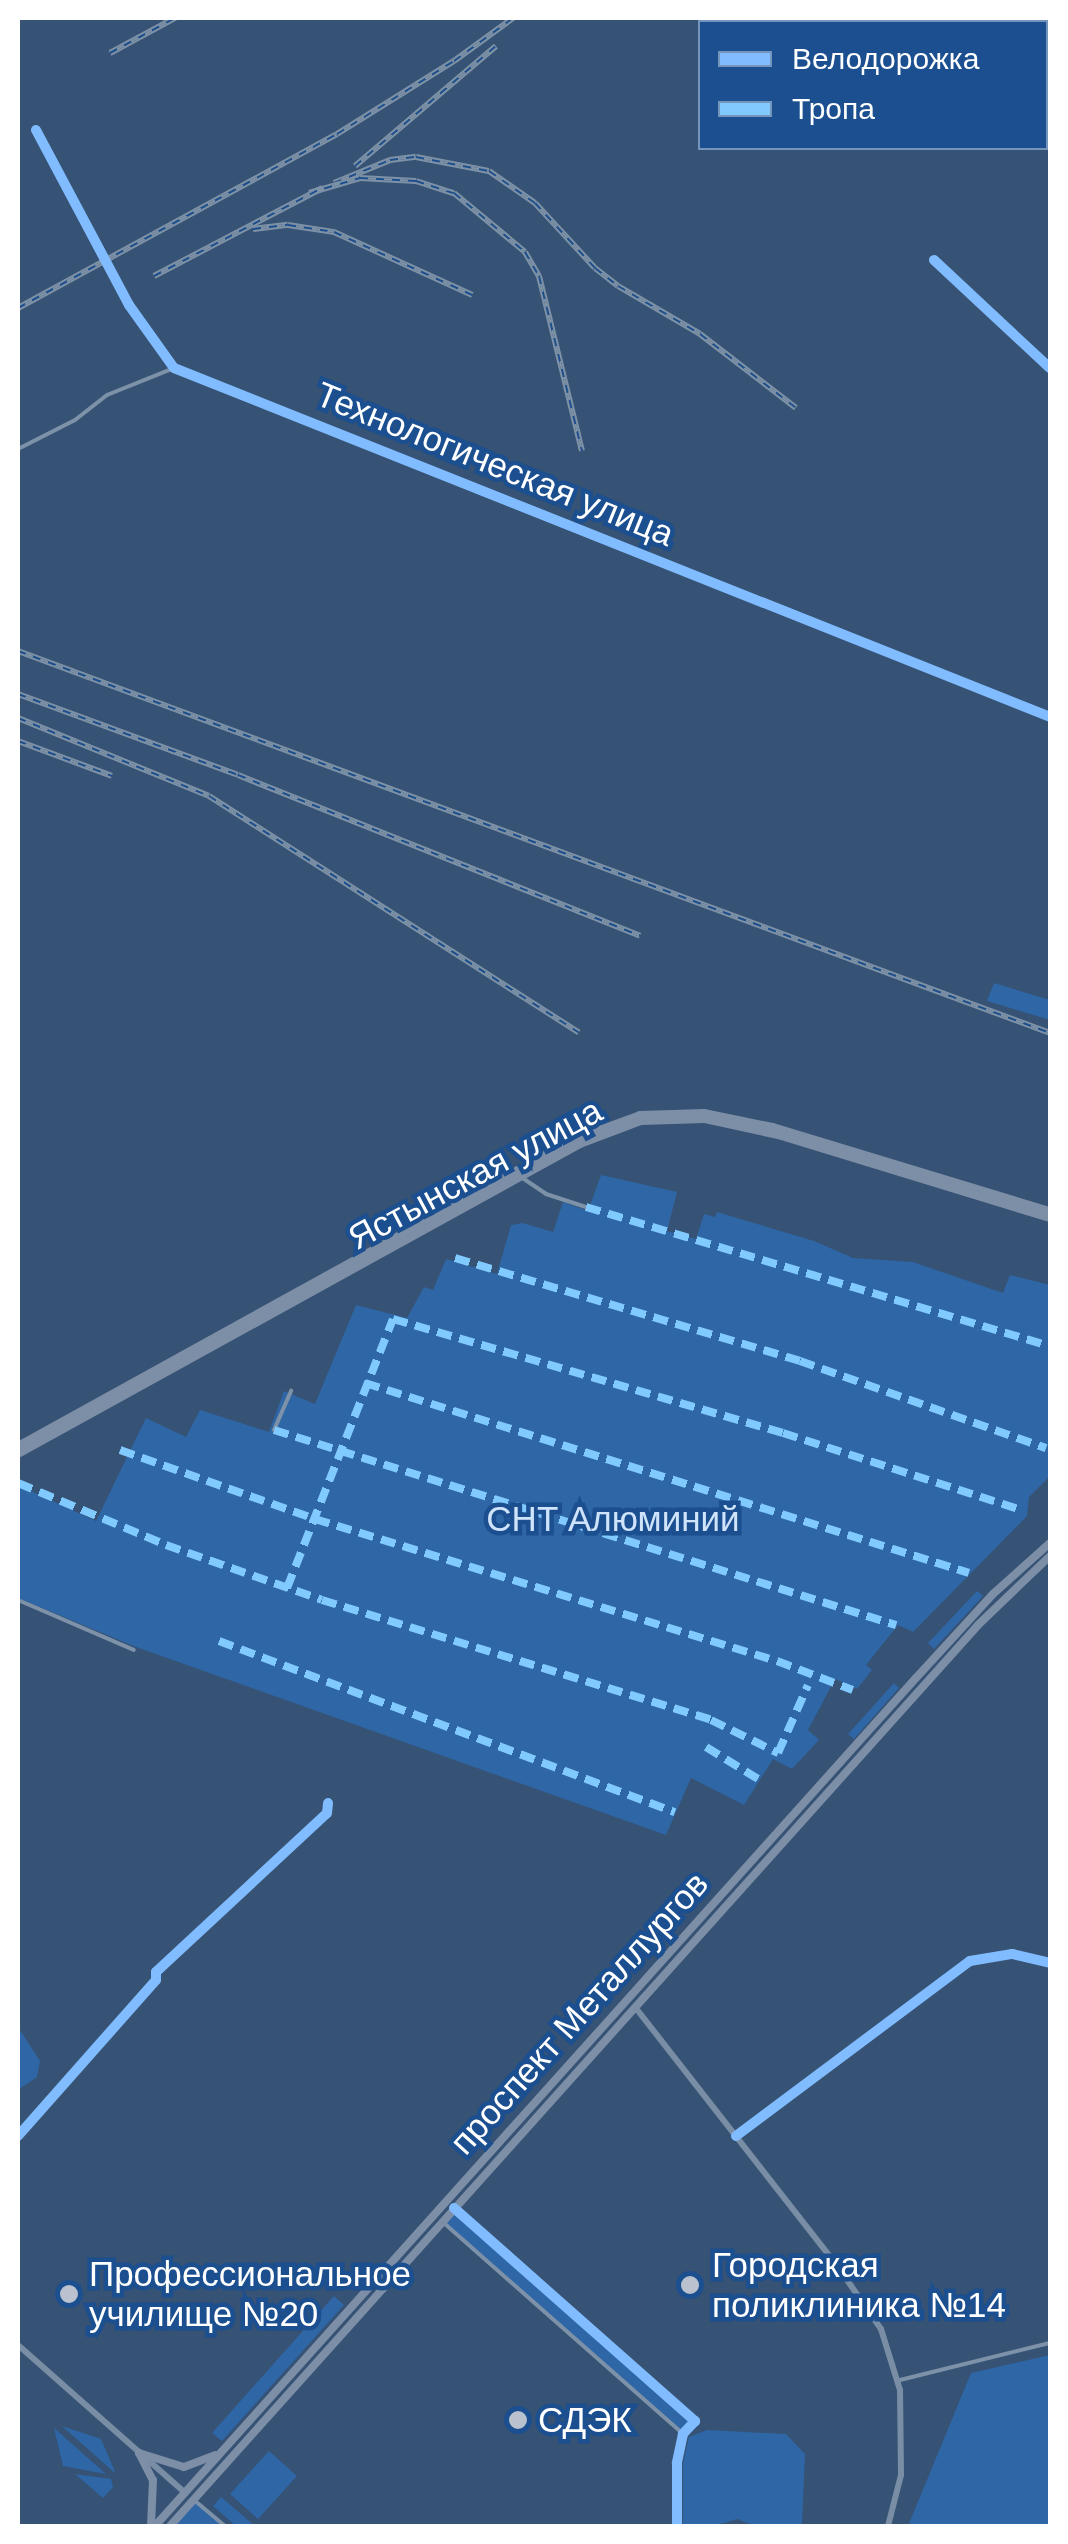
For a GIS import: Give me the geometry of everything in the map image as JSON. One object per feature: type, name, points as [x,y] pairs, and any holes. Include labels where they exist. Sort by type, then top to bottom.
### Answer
[{"type":"main road","name":"Ястынская улица","points":[[18,1446],[572,1140],[640,1115],[704,1113],[773,1127],[1050,1215]]},
{"type":"main road","name":"Ястынская улица","points":[[18,1454],[522,1176],[616,1128],[648,1120],[705,1120],[822,1147],[1050,1215]]},
{"type":"main road","name":"проспект Металлургов","points":[[632,2004],[926,1666],[993,1594],[1050,1543]]},
{"type":"main road","name":"проспект Металлургов","points":[[153,2526],[978,1626],[1050,1556]]},
{"type":"main road","points":[[632,2004],[871,2312],[899,2380],[901,2474],[888,2526]]},
{"type":"main road","name":"проспект Металлургов","points":[[170,2526],[438,2218]]},
{"type":"main road","points":[[18,2345],[194,2500]]},
{"type":"main road","points":[[139,2454],[184,2467],[203,2462],[227,2446]]},
{"type":"main road","points":[[139,2454],[153,2480],[153,2526]]},
{"type":"street","points":[[18,449],[75,420],[106,396],[174,368],[130,305],[36,130]]},
{"type":"street","points":[[934,260],[1050,368]]},
{"type":"street","name":"Технологическая улица","points":[[174,368],[1050,717]]},
{"type":"street","points":[[522,1176],[546,1194],[586,1206]]},
{"type":"street","points":[[274,1430],[290,1391]]},
{"type":"street","points":[[18,1600],[134,1650]]},
{"type":"street","points":[[18,2136],[144,1994],[156,1972],[327,1813],[328,1803]]},
{"type":"street","points":[[736,2136],[970,1961],[1012,1954],[1050,1963]]},
{"type":"street","points":[[450,2205],[695,2420],[683,2434],[677,2463],[678,2526]]},
{"type":"street","points":[[438,2218],[683,2434]]},
{"type":"street","points":[[899,2380],[1050,2343]]},
{"type":"street","points":[[194,2500],[225,2526]]},
{"type":"green space","points":[[994,983],[1050,1000],[1050,1020],[987,1001]]},
{"type":"green space","name":"СНТ Алюминий","points":[[601,1175],[677,1192],[667,1231],[696,1239],[704,1214],[715,1217],[717,1212],[814,1241],[853,1258],[913,1262],[1003,1293],[1010,1275],[1050,1285],[1050,1476],[1029,1497],[1027,1516],[913,1632],[898,1625],[866,1665],[872,1670],[857,1689],[835,1679],[808,1730],[819,1740],[792,1769],[773,1759],[744,1805],[691,1778],[666,1835],[136,1647],[18,1598],[18,1485],[96,1521],[146,1418],[186,1437],[200,1410],[269,1432],[284,1391],[315,1404],[356,1305],[407,1318],[424,1287],[433,1290],[446,1259],[497,1274],[511,1225],[523,1223],[553,1232],[563,1202],[588,1211]]},
{"type":"green space","points":[[977,1591],[983,1596],[934,1649],[928,1643]]},
{"type":"green space","points":[[894,1683],[899,1688],[854,1739],[848,1734]]},
{"type":"green space","points":[[18,2027],[40,2061],[37,2077],[18,2090]]},
{"type":"green space","points":[[454,2208],[695,2421],[683,2434],[442,2221]]},
{"type":"green space","points":[[334,2296],[344,2305],[222,2441],[212,2433]]},
{"type":"green space","points":[[1050,2355],[1050,2526],[908,2526],[971,2373]]},
{"type":"green space","points":[[62,2426],[101,2439],[116,2474]]},
{"type":"green space","points":[[54,2428],[106,2474],[63,2466]]},
{"type":"green space","points":[[707,2430],[786,2434],[805,2454],[802,2526],[755,2526],[737,2519],[715,2526],[683,2526],[683,2463],[689,2437]]},
{"type":"green space","points":[[269,2451],[297,2476],[258,2519],[230,2494]]},
{"type":"green space","points":[[75,2474],[111,2479],[113,2487],[103,2498]]},
{"type":"green space","points":[[221,2497],[255,2526],[236,2526],[213,2506]]},
{"type":"green space","points":[[194,2500],[225,2526],[170,2526]]},
{"type":"railway","points":[[110,53],[175,18]]},
{"type":"railway","points":[[18,308],[337,134],[454,61],[513,18]]},
{"type":"railway","points":[[355,166],[496,46]]},
{"type":"railway","points":[[334,183],[390,160],[416,157],[489,171],[535,203],[595,268],[618,286],[700,334],[796,408]]},
{"type":"railway","points":[[309,193],[360,178],[416,181],[454,193],[525,252],[539,276],[582,451]]},
{"type":"railway","points":[[154,276],[322,188]]},
{"type":"railway","points":[[253,229],[288,225],[334,232],[472,295]]},
{"type":"railway","points":[[18,651],[1050,1033]]},
{"type":"railway","points":[[18,694],[238,775],[640,936]]},
{"type":"railway","points":[[18,718],[209,796],[579,1033]]},
{"type":"railway","points":[[18,741],[112,776]]},
{"type":"marked path","points":[[586,1207],[1050,1346]]},
{"type":"marked path","points":[[455,1258],[800,1361],[1046,1448]]},
{"type":"marked path","points":[[287,1588],[393,1319],[783,1433],[1019,1509]]},
{"type":"marked path","points":[[365,1383],[969,1573]]},
{"type":"marked path","points":[[274,1430],[896,1625]]},
{"type":"marked path","points":[[120,1450],[315,1519],[777,1661],[853,1690]]},
{"type":"marked path","points":[[18,1483],[166,1545],[322,1600],[711,1720],[778,1753],[808,1685]]},
{"type":"marked path","points":[[219,1641],[675,1812]]},
{"type":"marked path","points":[[706,1747],[758,1779]]},
{"type":"cycle path","points":[[36,130],[129,305],[174,368],[1050,717]]},
{"type":"cycle path","points":[[934,260],[1050,368]]},
{"type":"cycle path","points":[[18,2136],[156,1980],[156,1972],[327,1813],[328,1803]]},
{"type":"cycle path","points":[[736,2136],[970,1961],[1012,1954],[1050,1963]]},
{"type":"cycle path","points":[[454,2208],[695,2421],[683,2434],[677,2463],[677,2526]]},
{"type":"place","name":"Городская поликлиника №14","points":[[690,2285]]},
{"type":"place","name":"Профессиональное училище №20","points":[[69,2294]]},
{"type":"place","name":"СДЭК","points":[[518,2420]]}]
